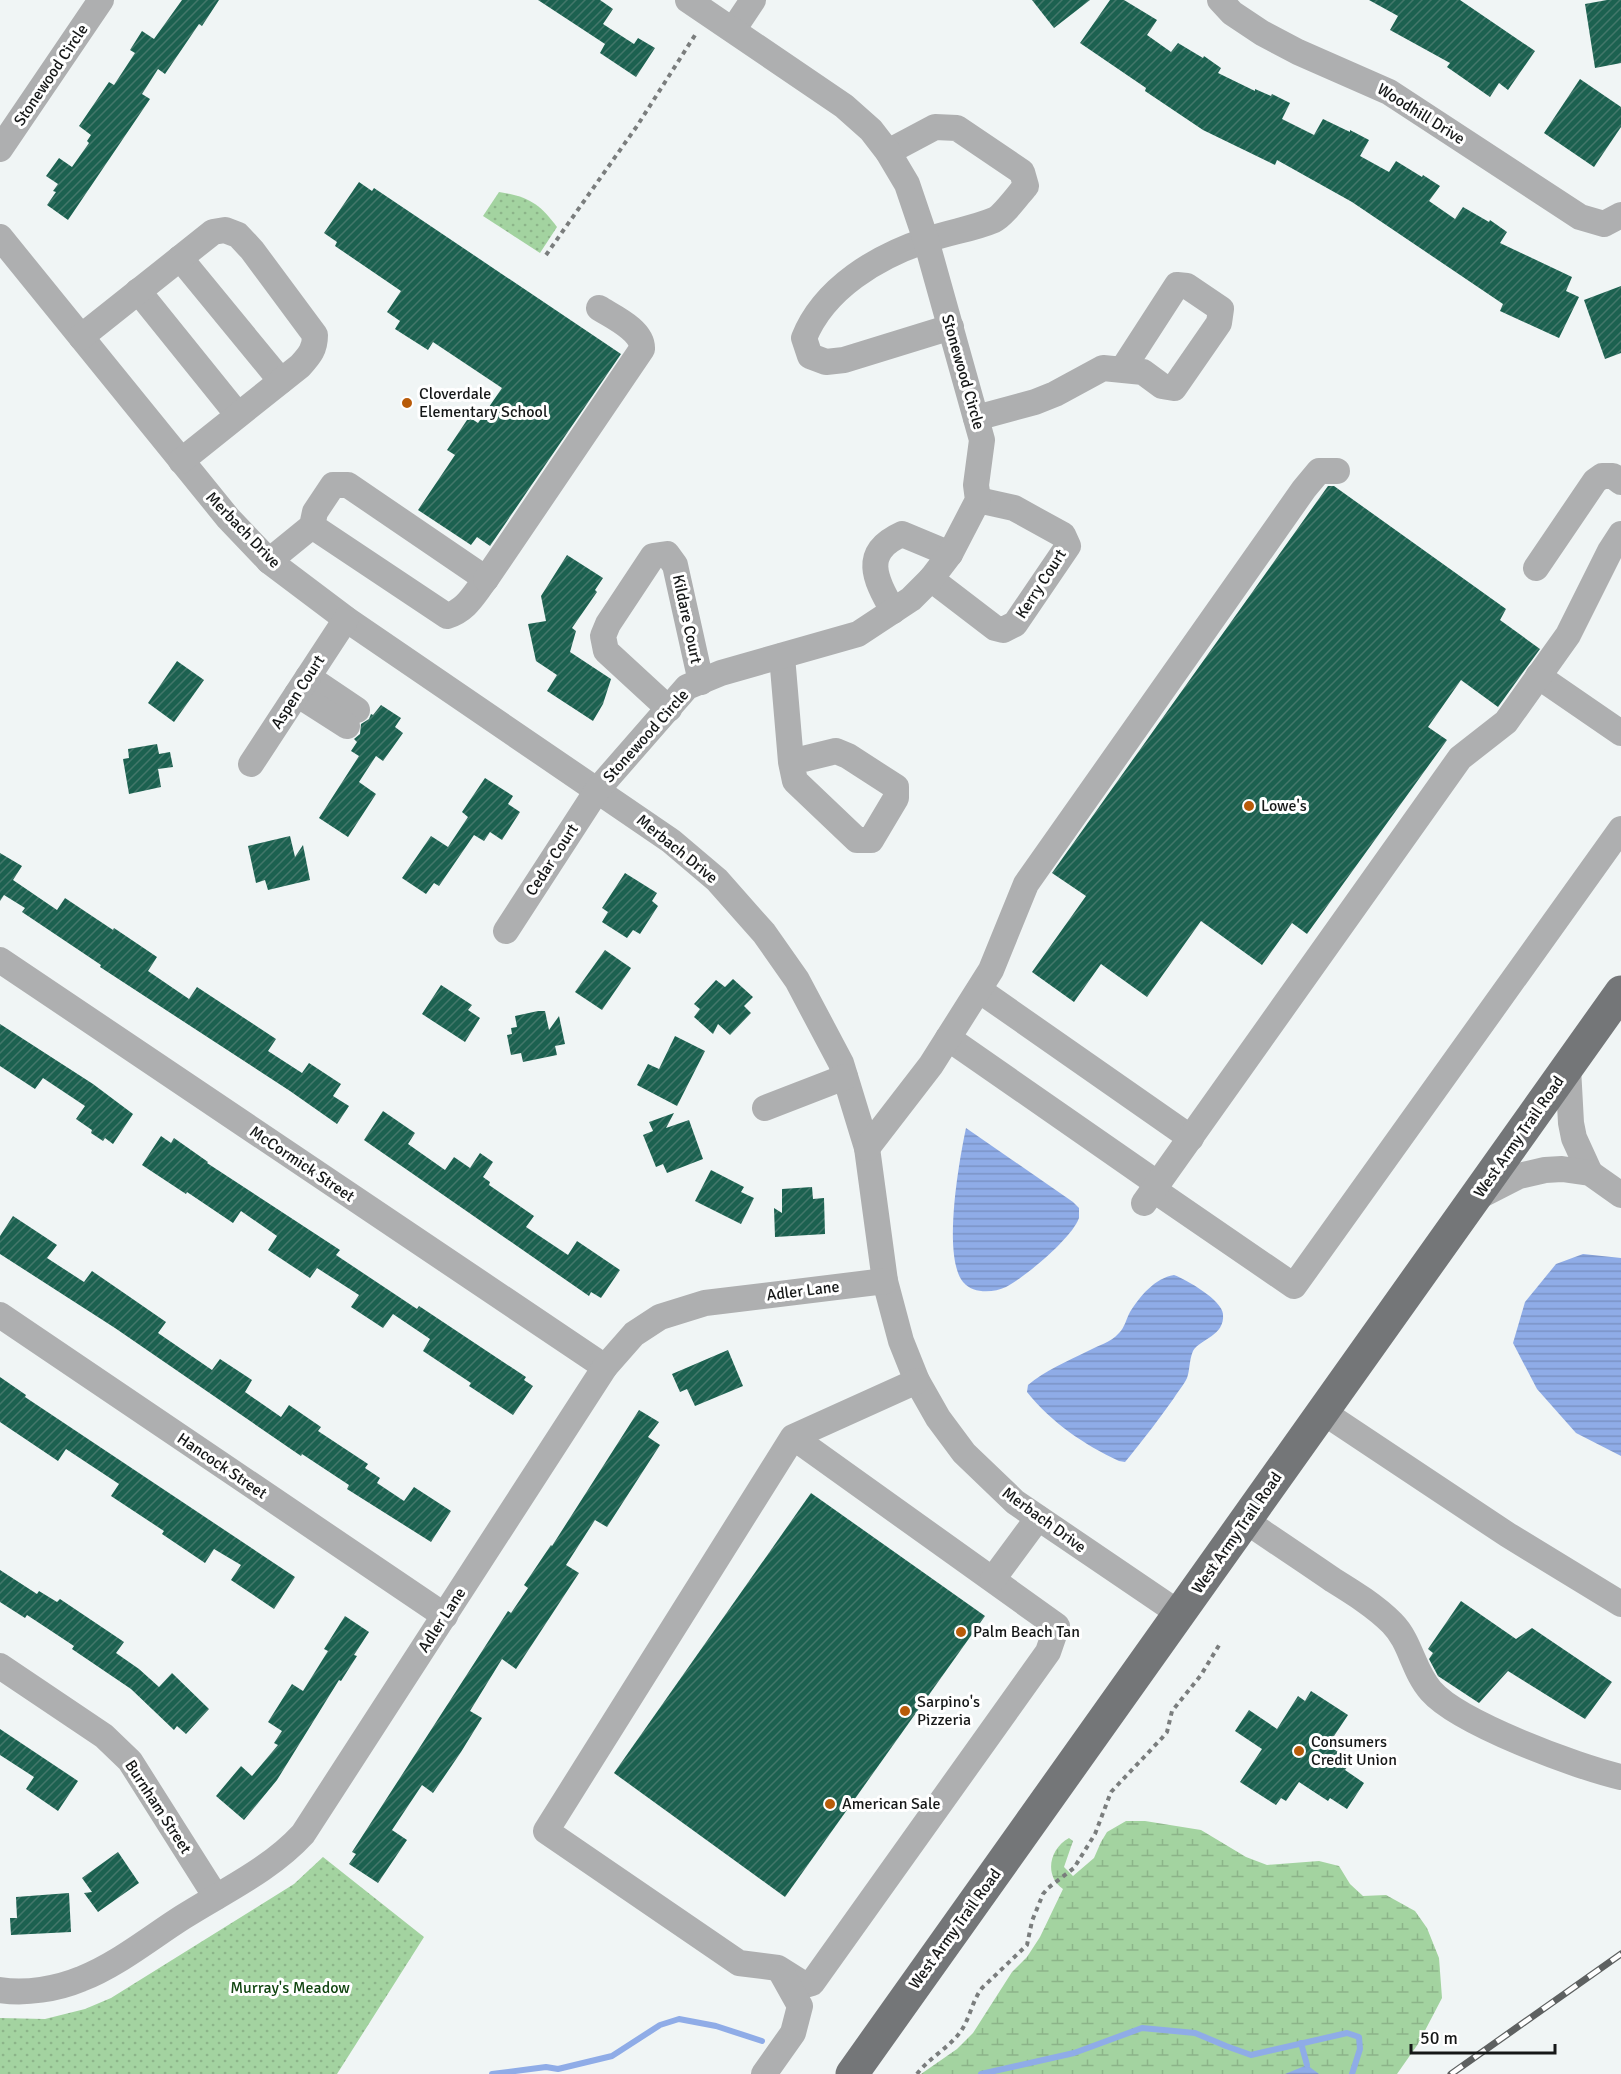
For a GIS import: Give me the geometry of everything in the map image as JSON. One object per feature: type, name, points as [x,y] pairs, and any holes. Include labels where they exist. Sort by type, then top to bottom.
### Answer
[{"type":"main road","name":"West Army Trail Road","points":[[852,2074],[1621,992]]},
{"type":"street","name":"Stonewood Circle","points":[[0,149],[101,0]]},
{"type":"street","name":"Stonewood Circle","points":[[598,789],[687,687],[721,673],[858,634],[911,599],[931,579],[950,554],[978,500],[976,485],[982,440],[926,240],[907,184],[888,152],[871,130],[844,106],[688,0]]},
{"type":"street","points":[[733,30],[753,0]]},
{"type":"street","name":"Woodhill Drive","points":[[1220,0],[1232,13],[1262,33],[1298,52],[1389,92],[1580,217],[1604,224],[1621,215]]},
{"type":"street","points":[[888,152],[935,127],[957,128],[1022,172],[1026,186],[996,219],[926,240],[898,251],[864,269],[828,299],[810,321],[804,338],[810,356],[826,362],[844,360],[951,327]]},
{"type":"street","points":[[81,337],[213,232],[225,230],[238,235],[252,250],[315,334],[315,347],[309,356],[281,381],[182,461]]},
{"type":"street","name":"Merbach Drive","points":[[0,237],[228,518],[269,561],[346,620],[598,789],[687,853],[736,900],[764,933],[797,980],[841,1063],[867,1148],[885,1281],[901,1341],[917,1380],[938,1418],[963,1453],[1015,1502],[1180,1614]]},
{"type":"street","points":[[180,258],[281,381]]},
{"type":"street","points":[[138,291],[238,415]]},
{"type":"street","points":[[312,526],[447,616],[462,609],[486,579],[642,349],[640,338],[599,308]]},
{"type":"street","points":[[976,418],[1035,402],[1103,368],[1122,370]]},
{"type":"street","points":[[867,1148],[931,1065],[979,990],[991,970],[1026,884],[1304,489],[1319,471],[1338,471]]},
{"type":"street","points":[[1536,568],[1595,481],[1602,476],[1613,476],[1621,482]]},
{"type":"street","points":[[269,561],[312,526],[315,513],[333,485],[340,484],[348,486],[486,579]]},
{"type":"street","name":"Kerry Court","points":[[931,579],[995,628],[1003,630],[1015,624],[1068,546],[1063,535],[1014,508],[978,500]]},
{"type":"street","points":[[893,611],[881,589],[874,569],[879,552],[889,540],[902,534],[950,554]]},
{"type":"street","points":[[1152,1192],[1460,758],[1506,722],[1568,635],[1610,551],[1621,534]]},
{"type":"street","name":"Kildare Court","points":[[669,709],[606,651],[603,636],[608,624],[653,556],[667,554],[675,565],[701,682]]},
{"type":"street","name":"Aspen Court","points":[[251,764],[346,620]]},
{"type":"street","points":[[782,656],[792,762]]},
{"type":"street","points":[[1538,676],[1621,734]]},
{"type":"street","points":[[302,685],[352,718]]},
{"type":"street","name":"Cedar Court","points":[[506,932],[598,789]]},
{"type":"street","points":[[948,1038],[1152,1192],[1294,1286],[1621,829]]},
{"type":"street","name":"McCormick Street","points":[[0,960],[605,1367]]},
{"type":"street","points":[[979,990],[1191,1138]]},
{"type":"street","points":[[1568,1068],[1571,1123],[1577,1145],[1590,1173]]},
{"type":"street","points":[[765,1108],[846,1077]]},
{"type":"street","points":[[1475,1199],[1519,1176],[1562,1169],[1590,1173],[1621,1194]]},
{"type":"street","name":"Adler Lane","points":[[0,1990],[28,1991],[53,1988],[81,1980],[273,1863],[303,1834],[605,1367],[634,1334],[660,1317],[705,1303],[885,1281]]},
{"type":"street","name":"Hancock Street","points":[[0,1315],[445,1616]]},
{"type":"street","points":[[793,1437],[1057,1626],[1048,1652],[812,1983],[804,1985],[778,1968],[739,1963],[546,1831],[793,1437],[917,1380]]},
{"type":"street","points":[[1323,1412],[1508,1535],[1621,1604]]},
{"type":"street","points":[[993,1579],[1038,1518]]},
{"type":"street","points":[[1246,1521],[1375,1608],[1394,1625],[1406,1644],[1416,1670],[1428,1688],[1445,1704],[1482,1725],[1536,1748],[1603,1773],[1621,1777]]},
{"type":"street","name":"Burnham Street","points":[[0,1666],[104,1736],[119,1749],[130,1761],[216,1897]]},
{"type":"street","points":[[764,2074],[793,2033],[800,2006],[778,1968]]},
{"type":"path","points":[[546,255],[637,126],[710,15]]},
{"type":"path","points":[[917,2074],[928,2061],[959,2034],[982,1988],[1027,1945],[1032,1921],[1043,1894],[1074,1868],[1095,1834],[1111,1792],[1162,1738],[1167,1731],[1172,1711],[1201,1675],[1221,1642]]},
{"type":"green space","points":[[499,192],[533,202],[557,227],[540,253],[483,216]]},
{"type":"green space","points":[[1126,1821],[1145,1821],[1201,1830],[1246,1857],[1267,1865],[1319,1861],[1339,1866],[1350,1884],[1363,1896],[1386,1895],[1415,1911],[1427,1928],[1439,1958],[1442,1998],[1418,2044],[1397,2074],[921,2074],[957,2049],[973,2033],[1012,1972],[1027,1957],[1040,1937],[1063,1889],[1057,1884],[1051,1870],[1053,1856],[1057,1849],[1069,1838],[1073,1841],[1064,1867],[1073,1876],[1094,1858],[1107,1832]]},
{"type":"green space","name":"Murray's Meadow","points":[[323,1857],[424,1937],[337,2074],[0,2074],[0,2018],[45,2019],[85,2009],[111,1998],[294,1884]]},
{"type":"water","points":[[966,1128],[1079,1208],[1079,1218],[1075,1226],[1058,1246],[1024,1275],[1006,1287],[995,1290],[972,1289],[963,1282],[957,1269],[954,1252],[954,1208]]},
{"type":"water","points":[[1583,1254],[1621,1258],[1621,1456],[1576,1433],[1537,1389],[1513,1343],[1525,1302],[1556,1264]]},
{"type":"water","points":[[1174,1275],[1195,1286],[1217,1303],[1223,1314],[1223,1321],[1216,1332],[1193,1351],[1187,1378],[1163,1413],[1125,1462],[1119,1461],[1081,1440],[1058,1423],[1027,1392],[1028,1385],[1049,1371],[1112,1339],[1121,1331],[1130,1312],[1143,1294],[1154,1284]]},
{"type":"water","points":[[1307,2065],[1319,2074],[1285,2074]]},
{"type":"building","points":[[182,0],[219,0],[202,26],[199,24],[165,74],[158,69],[142,94],[150,99],[68,220],[47,205],[56,192],[53,191],[58,184],[46,176],[59,158],[72,167],[89,143],[87,141],[91,135],[79,126],[109,82],[114,85],[135,53],[130,50],[142,31],[154,39]]},
{"type":"building","points":[[538,0],[600,0],[613,9],[603,24],[634,44],[638,38],[655,48],[636,77],[600,53],[605,44]]},
{"type":"building","points":[[1032,0],[1090,0],[1054,28]]},
{"type":"building","points":[[1110,0],[1124,0],[1157,20],[1147,35],[1171,52],[1178,43],[1203,58],[1204,56],[1221,68],[1218,73],[1255,91],[1255,89],[1271,96],[1272,94],[1290,103],[1282,119],[1314,135],[1323,119],[1369,140],[1360,156],[1389,172],[1396,161],[1422,177],[1423,175],[1440,186],[1429,201],[1455,219],[1463,207],[1489,222],[1490,220],[1507,232],[1500,243],[1572,277],[1566,291],[1579,297],[1559,338],[1500,311],[1503,304],[1352,202],[1277,160],[1275,165],[1203,130],[1080,43]]},
{"type":"building","points":[[1369,0],[1460,0],[1535,51],[1508,90],[1499,83],[1490,97],[1447,67],[1450,63],[1390,30],[1398,16]]},
{"type":"building","points":[[1621,0],[1621,63],[1595,68],[1585,4]]},
{"type":"building","points":[[1580,79],[1621,107],[1621,127],[1594,167],[1544,133]]},
{"type":"building","name":"Cloverdale Elementary School","points":[[359,182],[372,191],[374,188],[621,354],[490,546],[477,537],[471,545],[418,510],[455,455],[447,450],[469,417],[478,423],[502,388],[433,342],[428,350],[395,329],[400,321],[387,312],[401,291],[335,246],[337,242],[324,233]]},
{"type":"building","points":[[1621,286],[1621,353],[1605,359],[1584,300]]},
{"type":"building","name":"Lowe's","points":[[1328,486],[1334,486],[1506,609],[1500,620],[1540,649],[1498,707],[1461,680],[1428,727],[1447,740],[1307,934],[1292,923],[1262,965],[1201,921],[1147,997],[1101,964],[1074,1002],[1032,972],[1086,896],[1052,873]]},
{"type":"building","points":[[567,555],[603,578],[595,590],[597,592],[572,628],[576,631],[570,652],[611,679],[603,704],[593,721],[547,691],[557,675],[536,661],[528,624],[546,621],[541,596]]},
{"type":"building","points":[[177,661],[204,680],[174,722],[148,703]]},
{"type":"building","points":[[381,705],[401,718],[395,727],[403,733],[383,761],[376,756],[359,782],[376,794],[348,837],[319,818],[359,756],[351,751],[357,742],[354,739],[360,734],[361,724],[369,719]]},
{"type":"building","points":[[157,744],[159,754],[170,752],[173,767],[158,769],[161,787],[129,794],[123,759],[129,758],[128,749]]},
{"type":"building","points":[[485,778],[513,796],[508,804],[520,812],[502,840],[490,832],[484,841],[474,835],[439,886],[434,883],[426,894],[402,878],[431,836],[448,847],[468,817],[462,812]]},
{"type":"building","points":[[290,836],[295,857],[303,845],[310,880],[268,890],[265,880],[256,883],[248,846]]},
{"type":"building","points":[[0,853],[22,866],[13,880],[57,910],[65,898],[113,930],[114,928],[157,957],[148,971],[189,999],[197,987],[276,1039],[268,1051],[302,1073],[309,1063],[341,1084],[333,1096],[349,1106],[337,1124],[100,967],[101,965],[22,912],[25,908],[4,895],[0,901]]},
{"type":"building","points":[[625,873],[657,893],[652,901],[658,906],[640,934],[633,930],[627,938],[602,922],[608,912],[602,908]]},
{"type":"building","points":[[605,950],[631,968],[602,1010],[575,992]]},
{"type":"building","points":[[733,979],[753,997],[744,1006],[751,1013],[730,1035],[718,1024],[713,1034],[694,1017],[700,1009],[694,1004],[716,980],[725,987]]},
{"type":"building","points":[[441,985],[472,1005],[468,1010],[480,1018],[465,1042],[422,1014]]},
{"type":"building","points":[[545,1011],[549,1030],[559,1016],[565,1044],[555,1046],[557,1055],[523,1062],[521,1053],[511,1055],[507,1035],[512,1034],[511,1028],[517,1027],[515,1016]]},
{"type":"building","points":[[0,1024],[93,1084],[133,1114],[113,1144],[91,1133],[92,1130],[76,1119],[85,1106],[43,1078],[35,1089],[0,1066]]},
{"type":"building","points":[[675,1036],[705,1051],[677,1106],[637,1085],[648,1064],[659,1069]]},
{"type":"building","points":[[383,1111],[415,1133],[408,1144],[445,1170],[454,1157],[470,1168],[480,1153],[493,1162],[483,1177],[490,1182],[489,1185],[534,1216],[526,1227],[568,1255],[577,1241],[620,1270],[601,1298],[591,1292],[589,1296],[364,1140]]},
{"type":"building","points":[[674,1113],[666,1128],[689,1120],[703,1159],[667,1173],[663,1164],[656,1167],[643,1135],[653,1131],[649,1122]]},
{"type":"building","points":[[161,1136],[171,1143],[174,1138],[207,1163],[340,1250],[336,1255],[417,1309],[419,1306],[526,1377],[524,1380],[533,1386],[513,1415],[469,1386],[471,1383],[423,1351],[430,1339],[393,1314],[383,1328],[351,1307],[359,1295],[317,1268],[310,1278],[268,1250],[277,1236],[241,1211],[233,1223],[142,1165]]},
{"type":"building","points":[[711,1170],[744,1187],[741,1192],[754,1198],[741,1224],[695,1201]]},
{"type":"building","points":[[812,1187],[813,1199],[824,1198],[825,1234],[775,1237],[774,1208],[782,1213],[782,1189]]},
{"type":"building","points":[[13,1216],[57,1245],[47,1258],[84,1282],[92,1271],[166,1322],[158,1333],[212,1370],[220,1359],[252,1380],[245,1392],[281,1417],[289,1405],[321,1427],[318,1431],[368,1464],[365,1468],[380,1478],[377,1483],[404,1501],[414,1487],[451,1511],[431,1542],[347,1489],[349,1485],[302,1454],[301,1456],[115,1328],[0,1254],[0,1236]]},
{"type":"building","points":[[728,1350],[743,1386],[695,1406],[687,1389],[680,1392],[672,1374]]},
{"type":"building","points":[[0,1377],[26,1395],[25,1397],[295,1577],[274,1609],[231,1580],[241,1565],[214,1549],[205,1563],[162,1534],[164,1531],[111,1496],[119,1484],[66,1449],[58,1461],[0,1422]]},
{"type":"building","points":[[639,1410],[659,1422],[648,1437],[660,1445],[607,1527],[595,1520],[566,1565],[579,1573],[516,1669],[502,1659],[470,1711],[482,1718],[461,1752],[433,1793],[422,1785],[392,1830],[407,1840],[378,1883],[349,1864],[356,1854],[352,1852],[508,1611],[511,1613],[528,1588],[524,1585],[552,1546]]},
{"type":"building","points":[[811,1493],[985,1616],[785,1897],[614,1773]]},
{"type":"building","points":[[0,1570],[37,1594],[39,1591],[57,1602],[60,1599],[124,1642],[116,1653],[159,1687],[172,1673],[209,1709],[186,1734],[177,1726],[174,1730],[131,1689],[72,1649],[74,1646],[27,1615],[25,1618],[0,1602]]},
{"type":"building","points":[[1461,1601],[1516,1639],[1532,1628],[1612,1682],[1585,1719],[1508,1671],[1479,1703],[1438,1676],[1429,1659],[1433,1653],[1428,1649]]},
{"type":"building","points":[[345,1616],[369,1632],[354,1655],[357,1656],[341,1681],[339,1680],[277,1780],[244,1820],[216,1796],[241,1766],[252,1776],[278,1745],[274,1743],[282,1731],[268,1722],[292,1684],[303,1691],[328,1651],[324,1649]]},
{"type":"building","name":"Consumers Credit Union","points":[[1311,1691],[1348,1715],[1328,1745],[1351,1761],[1345,1770],[1364,1783],[1347,1809],[1330,1798],[1328,1801],[1299,1782],[1286,1801],[1281,1798],[1276,1805],[1240,1782],[1262,1749],[1235,1731],[1249,1710],[1277,1729],[1298,1696],[1305,1701]]},
{"type":"building","points":[[0,1729],[78,1781],[58,1811],[26,1789],[34,1777],[0,1755]]},
{"type":"building","points":[[118,1852],[139,1883],[98,1912],[84,1893],[92,1892],[82,1878]]},
{"type":"building","points":[[69,1893],[71,1932],[11,1935],[10,1918],[17,1918],[16,1897]]},
{"type":"waterway","points":[[492,2074],[546,2067],[558,2069],[612,2056],[660,2025],[679,2019],[716,2026],[762,2041]]},
{"type":"waterway","points":[[981,2074],[1074,2053],[1142,2028],[1195,2033],[1251,2055],[1347,2033],[1359,2037],[1360,2049],[1352,2074]]},
{"type":"waterway","points":[[1301,2043],[1307,2065]]},
{"type":"railway","points":[[1451,2074],[1621,1954]]},
{"type":"place","name":"Cloverdale Elementary School","points":[[407,403]]},
{"type":"place","name":"Lowe's","points":[[1249,806]]},
{"type":"place","name":"Palm Beach Tan","points":[[961,1632]]},
{"type":"place","name":"Sarpino's Pizzeria","points":[[905,1711]]},
{"type":"place","name":"Consumers Credit Union","points":[[1299,1751]]},
{"type":"place","name":"American Sale","points":[[830,1804]]}]
